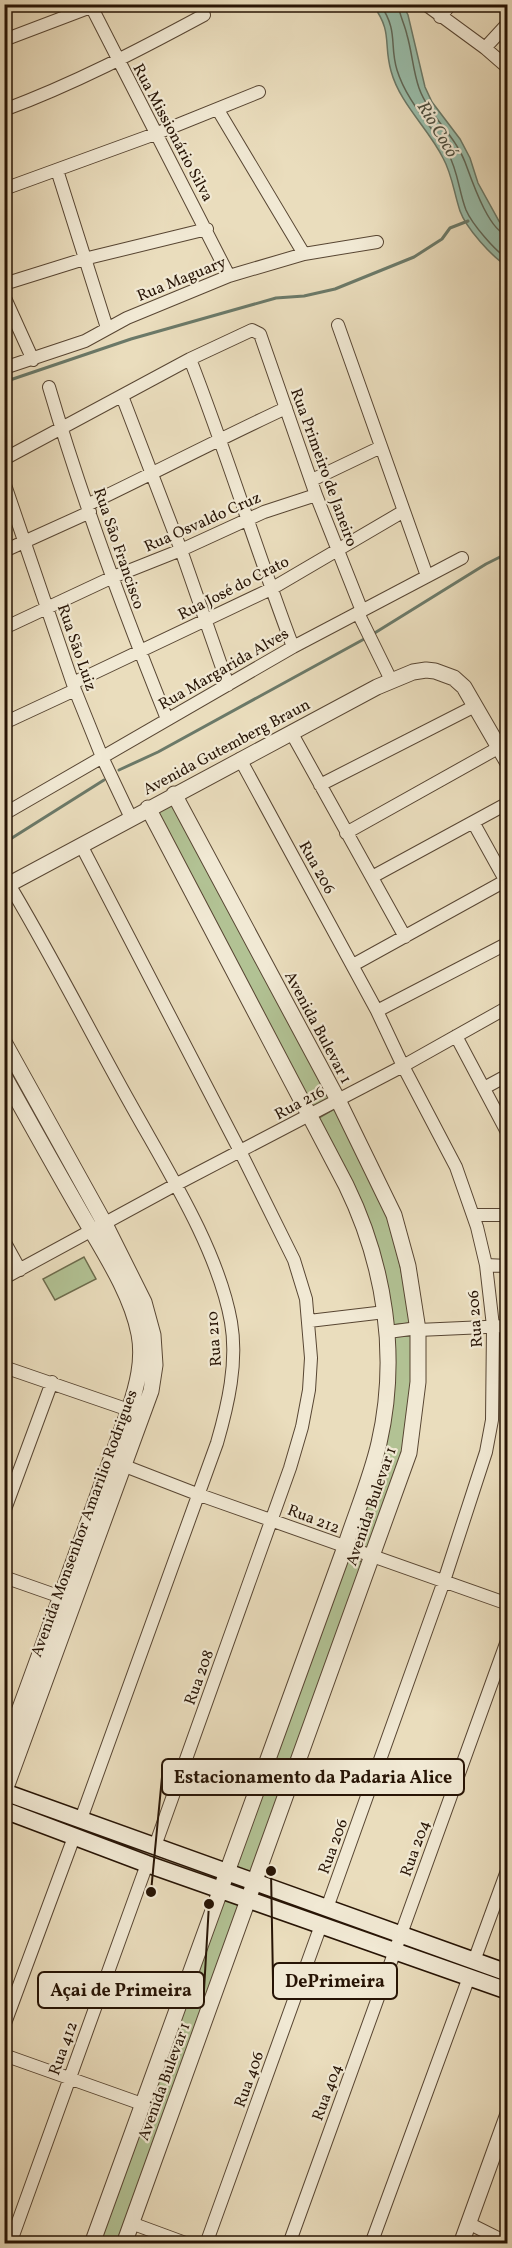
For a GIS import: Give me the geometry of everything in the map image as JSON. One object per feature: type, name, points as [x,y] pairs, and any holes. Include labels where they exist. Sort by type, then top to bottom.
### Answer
[{"type":"main road","points":[[5,1792],[400,1934],[471,1969],[507,1991]]},
{"type":"main road","points":[[4,1810],[147,1864],[394,1951],[471,1969],[507,1973]]},
{"type":"street","points":[[425,4],[485,48],[507,68]]},
{"type":"street","points":[[440,17],[451,4]]},
{"type":"street","points":[[4,40],[90,6]]},
{"type":"street","name":"Rua Missionário Silva","points":[[90,6],[155,134],[207,229],[229,276]]},
{"type":"street","points":[[4,110],[67,86],[204,15]]},
{"type":"street","points":[[485,48],[507,23]]},
{"type":"street","points":[[4,189],[155,134],[259,92]]},
{"type":"street","points":[[218,110],[304,254]]},
{"type":"street","points":[[57,170],[107,328]]},
{"type":"street","points":[[4,284],[84,259],[207,229]]},
{"type":"street","name":"Rua Maguary","points":[[4,368],[85,341],[147,309],[229,276],[304,254],[377,242]]},
{"type":"street","points":[[4,296],[33,360]]},
{"type":"street","points":[[338,325],[427,576]]},
{"type":"street","name":"Rua Primeiro de Janeiro","points":[[190,359],[252,330],[260,334],[316,495],[360,612],[390,680]]},
{"type":"street","points":[[4,459],[190,359],[293,647]]},
{"type":"street","name":"Rua São Francisco","points":[[49,387],[88,508],[167,719]]},
{"type":"street","points":[[122,396],[181,550],[228,685]]},
{"type":"street","points":[[4,551],[220,438],[286,408]]},
{"type":"street","points":[[312,480],[381,447]]},
{"type":"street","name":"Rua São Luiz","points":[[4,482],[74,687],[130,818]]},
{"type":"street","name":"Rua Osvaldo Cruz","points":[[4,628],[113,577],[181,550],[276,507],[316,495]]},
{"type":"street","name":"Rua José do Crato","points":[[5,721],[204,619],[271,589],[404,512]]},
{"type":"street","name":"Rua Margarida Alves","points":[[4,814],[293,647],[462,558]]},
{"type":"street","name":"Avenida Gutemberg Braun","points":[[6,882],[81,845],[390,680],[413,672],[435,671],[460,682],[507,764]]},
{"type":"street","points":[[320,785],[475,706]]},
{"type":"street","points":[[291,732],[405,937]]},
{"type":"street","points":[[346,833],[498,748]]},
{"type":"street","name":"Rua 206","points":[[240,759],[353,965],[402,1066],[456,1167],[473,1215],[486,1265],[493,1326],[492,1420],[486,1452],[444,1581],[327,1908]]},
{"type":"street","name":"Avenida Bulevar 1","points":[[124,2244],[409,1453],[418,1382],[418,1329],[408,1266],[394,1215],[338,1100],[174,794]]},
{"type":"street","points":[[372,877],[507,803]]},
{"type":"street","name":"Avenida Bulevar 1","points":[[92,2244],[345,1547],[379,1443],[387,1388],[388,1332],[380,1281],[364,1224],[310,1115],[148,808]]},
{"type":"street","points":[[353,965],[506,883],[473,822]]},
{"type":"street","points":[[81,845],[240,1151],[294,1260],[306,1299],[311,1358],[309,1390],[293,1458],[272,1520]]},
{"type":"street","name":"Rua 210","points":[[6,882],[175,1185],[216,1271],[231,1323],[232,1372],[225,1414],[217,1443],[81,1819]]},
{"type":"street","points":[[377,1011],[507,943]]},
{"type":"street","name":"Rua 216","points":[[4,1278],[402,1066],[507,1007]]},
{"type":"street","points":[[456,1036],[507,1134]]},
{"type":"street","name":"Avenida Monsenhor Amarilio Rodrigues","points":[[4,1042],[98,1228],[134,1318],[139,1335],[141,1364],[118,1463],[5,1792]]},
{"type":"street","points":[[484,1088],[507,1075]]},
{"type":"street","name":"Avenida Monsenhor Amarilio Rodrigues","points":[[4,1076],[144,1302],[153,1335],[154,1365],[151,1391],[61,1597],[4,1752]]},
{"type":"street","points":[[473,1215],[507,1215]]},
{"type":"street","points":[[4,1241],[20,1270]]},
{"type":"street","points":[[486,1265],[507,1266]]},
{"type":"street","points":[[309,1321],[385,1312]]},
{"type":"street","points":[[388,1332],[507,1326]]},
{"type":"street","points":[[4,1367],[129,1410]]},
{"type":"street","points":[[4,1512],[52,1383]]},
{"type":"street","name":"Rua 212","points":[[118,1463],[197,1494],[507,1604]]},
{"type":"street","name":"Rua 208","points":[[156,1846],[272,1520]]},
{"type":"street","points":[[4,1577],[61,1597]]},
{"type":"street","name":"Rua 204","points":[[394,1951],[507,1638]]},
{"type":"street","points":[[4,2026],[74,1837]]},
{"type":"street","name":"Rua 412","points":[[10,2244],[147,1864]]},
{"type":"street","points":[[371,2244],[507,1868]]},
{"type":"street","name":"Rua 406","points":[[206,2244],[321,1925]]},
{"type":"street","name":"Rua 404","points":[[289,2244],[394,1951]]},
{"type":"street","points":[[4,2055],[142,2104]]},
{"type":"street","points":[[461,2244],[507,2114]]},
{"type":"street","points":[[131,2223],[188,2244]]},
{"type":"street","points":[[468,2223],[507,2243]]},
{"type":"shaded area","points":[[174,804],[329,1098],[311,1108],[154,814]]},
{"type":"shaded area","points":[[336,1108],[391,1222],[412,1323],[392,1325],[317,1119]]},
{"type":"shaded area","points":[[84,1257],[96,1279],[55,1300],[43,1279]]},
{"type":"shaded area","points":[[392,1336],[413,1336],[414,1355],[404,1453],[371,1550],[351,1542],[369,1489]]},
{"type":"shaded area","points":[[346,1556],[365,1563],[251,1875],[233,1868]]},
{"type":"shaded area","points":[[223,1899],[242,1906],[121,2243],[98,2244]]},
{"type":"water","name":"Rio Cocó","points":[[373,5],[403,5],[408,15],[425,87],[432,102],[460,139],[470,158],[478,183],[507,232],[507,266],[480,242],[463,218],[449,170],[443,158],[395,83],[383,23]]},
{"type":"waterway","points":[[4,382],[131,339],[276,298],[304,296],[335,289],[414,257],[442,239],[450,228],[468,221]]},
{"type":"waterway","points":[[373,634],[486,564],[508,553]]},
{"type":"waterway","points":[[119,770],[158,752],[366,638]]},
{"type":"waterway","points":[[4,843],[104,780]]},
{"type":"place","name":"DePrimeira","points":[[271,1871]]},
{"type":"place","name":"Estacionamento da Padaria Alice","points":[[151,1892]]},
{"type":"place","name":"Açai de Primeira","points":[[209,1904]]}]
